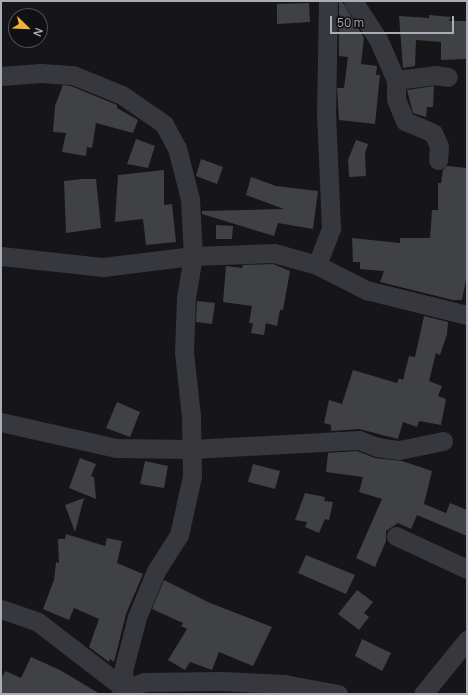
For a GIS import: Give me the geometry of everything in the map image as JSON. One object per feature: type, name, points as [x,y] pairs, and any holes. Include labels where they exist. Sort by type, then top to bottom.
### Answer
[{"type":"street","points":[[317,266],[331,228],[326,115],[328,1]]},
{"type":"street","points":[[353,1],[378,39],[396,80],[396,99],[405,121],[433,133],[439,146],[438,160]]},
{"type":"street","points":[[1,76],[41,74],[73,75],[122,95],[164,124],[177,148],[190,200],[193,256],[186,298],[184,352],[192,449],[192,476],[179,535],[156,571],[137,617],[123,671],[123,692]]},
{"type":"street","points":[[396,80],[434,76],[448,77]]},
{"type":"street","points":[[1,256],[104,267],[193,256],[274,253],[317,266],[366,290],[467,315]]},
{"type":"street","points":[[1,422],[116,448],[192,449],[333,440],[359,440],[377,447],[400,450],[443,441]]},
{"type":"street","points":[[396,536],[467,569]]},
{"type":"street","points":[[1,609],[38,622],[123,692]]},
{"type":"street","points":[[423,694],[467,640]]},
{"type":"street","points":[[123,692],[144,682],[221,681],[284,684],[338,694]]},
{"type":"building","points":[[339,1],[342,1],[364,38],[361,64],[377,66],[376,75],[380,75],[375,124],[339,120],[337,88],[344,88],[348,57],[339,56]]},
{"type":"building","points":[[309,3],[310,22],[277,24],[277,4]]},
{"type":"building","points":[[429,15],[451,17],[449,21],[466,21],[467,59],[441,60],[441,42],[416,40],[415,66],[403,68],[399,16],[429,18]]},
{"type":"building","points":[[63,85],[71,86],[117,105],[117,108],[138,120],[133,133],[96,123],[92,148],[87,147],[86,156],[62,152],[66,133],[53,132],[55,106]]},
{"type":"building","points":[[434,86],[433,107],[427,107],[426,117],[413,113],[407,90]]},
{"type":"building","points":[[136,139],[155,146],[148,168],[127,164]]},
{"type":"building","points":[[356,140],[368,144],[365,153],[366,176],[349,177],[348,160]]},
{"type":"building","points":[[201,159],[223,167],[217,184],[196,176]]},
{"type":"building","points":[[447,166],[467,168],[467,274],[462,300],[453,300],[380,282],[384,271],[360,269],[360,262],[353,262],[352,238],[400,243],[400,238],[430,238],[432,210],[438,210],[438,183],[441,183],[443,170]]},
{"type":"building","points":[[164,170],[164,205],[172,204],[176,242],[146,245],[143,219],[115,222],[118,175]]},
{"type":"building","points":[[251,177],[276,186],[318,191],[313,229],[278,223],[274,236],[202,214],[202,211],[284,209],[246,195]]},
{"type":"building","points":[[96,179],[101,228],[66,233],[64,181]]},
{"type":"building","points":[[216,225],[233,226],[232,239],[216,239]]},
{"type":"building","points":[[273,264],[290,271],[283,310],[280,310],[277,326],[266,323],[264,335],[251,333],[253,323],[249,323],[252,306],[223,302],[226,266],[242,268],[243,265]]},
{"type":"building","points":[[197,301],[215,303],[212,324],[196,322]]},
{"type":"building","points":[[424,316],[448,322],[447,334],[440,355],[436,353],[429,381],[442,386],[438,396],[446,399],[441,425],[419,421],[417,427],[403,422],[398,439],[359,429],[331,431],[331,425],[324,423],[329,400],[342,404],[353,370],[397,383],[399,378],[403,380],[409,356],[415,357]]},
{"type":"building","points":[[117,402],[140,412],[130,437],[106,428]]},
{"type":"building","points":[[357,451],[375,458],[402,461],[432,471],[424,504],[446,513],[450,503],[467,510],[467,536],[417,515],[411,529],[398,523],[386,531],[386,541],[375,567],[356,558],[382,499],[359,492],[363,477],[326,472],[328,453]]},
{"type":"building","points":[[80,458],[96,464],[91,476],[94,477],[96,499],[69,488]]},
{"type":"building","points":[[145,461],[168,466],[164,488],[140,484]]},
{"type":"building","points":[[253,464],[280,471],[275,489],[248,482]]},
{"type":"building","points":[[305,493],[325,497],[324,501],[333,502],[329,520],[325,519],[319,533],[305,527],[307,522],[295,520]]},
{"type":"building","points":[[84,498],[75,532],[65,505]]},
{"type":"building","points":[[66,534],[105,546],[107,538],[122,541],[117,563],[143,574],[126,614],[114,662],[110,659],[109,662],[89,647],[99,619],[74,608],[69,620],[43,609],[54,580],[56,562],[59,563],[58,539],[65,539]]},
{"type":"building","points":[[306,555],[355,575],[346,594],[298,573]]},
{"type":"building","points":[[164,580],[210,603],[272,627],[253,666],[219,652],[212,670],[190,662],[185,670],[168,660],[187,629],[181,626],[183,623],[152,609]]},
{"type":"building","points":[[357,590],[373,602],[364,613],[369,617],[359,630],[338,614]]},
{"type":"building","points":[[362,639],[391,653],[382,671],[355,656]]},
{"type":"building","points":[[31,657],[60,670],[100,694],[1,694],[1,680],[5,671],[21,678]]}]
